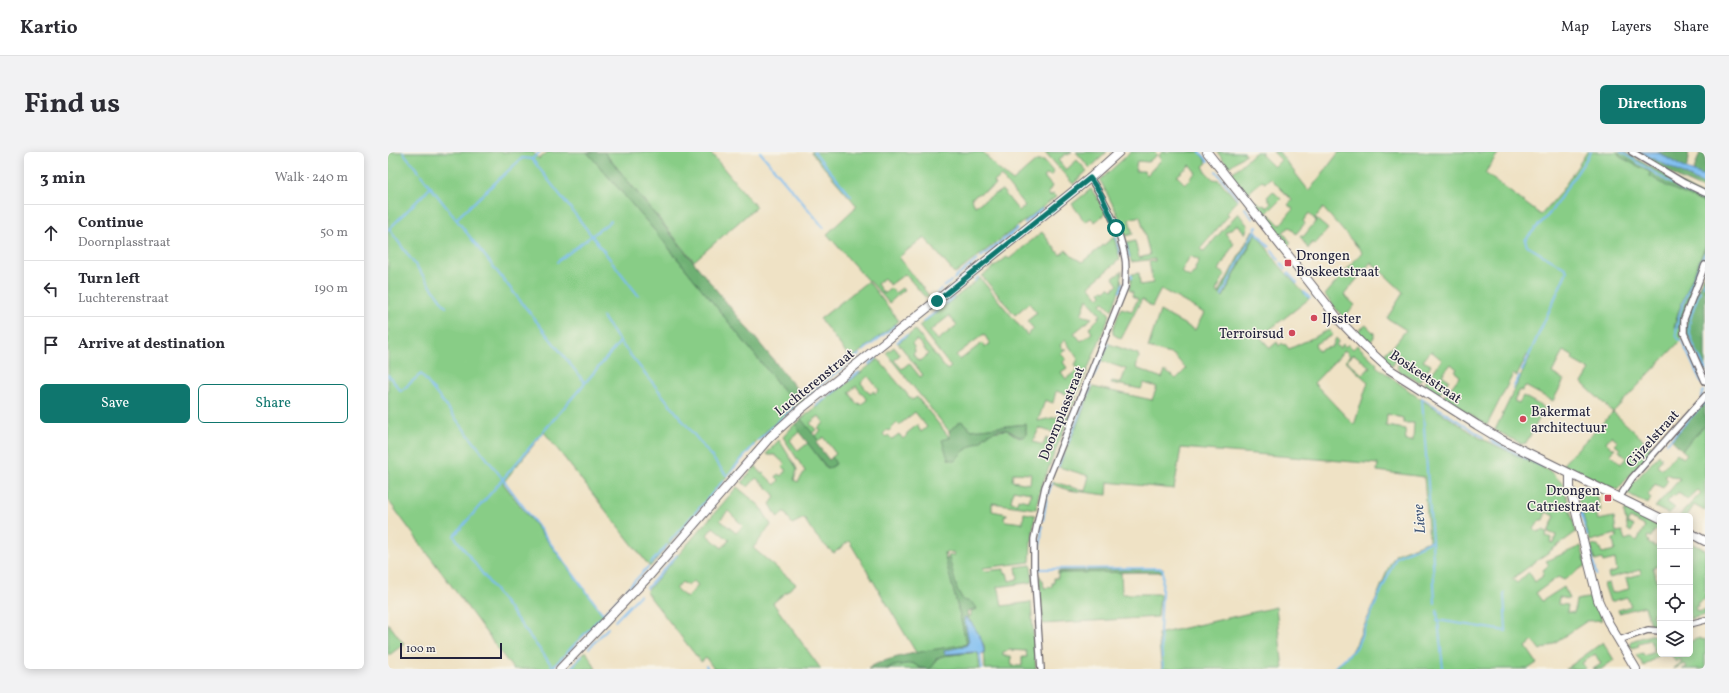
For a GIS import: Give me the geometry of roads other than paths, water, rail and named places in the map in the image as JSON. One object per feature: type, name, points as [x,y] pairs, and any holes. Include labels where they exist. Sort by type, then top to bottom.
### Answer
[{"type":"street","name":"Luchterenstraat","points":[[560,669],[650,575],[776,431],[802,408],[1090,178],[1119,152]]},
{"type":"street","name":"Boskeetstraat","points":[[1207,152],[1339,320],[1389,369],[1477,425],[1570,474],[1657,517]]},
{"type":"street","points":[[1632,152],[1677,179],[1705,193]]},
{"type":"street","name":"Doornplasstraat","points":[[1041,669],[1034,567],[1034,539],[1039,513],[1045,487],[1125,287],[1125,259],[1120,241],[1112,217],[1101,194],[1090,178]]},
{"type":"street","points":[[1705,265],[1684,319],[1683,326],[1684,333],[1705,381]]},
{"type":"street","name":"Gijzelstraat","points":[[1619,498],[1632,478],[1705,396]]},
{"type":"street","points":[[1570,474],[1570,488],[1598,600],[1608,622],[1636,669]]},
{"type":"street","points":[[1693,535],[1705,541]]},
{"type":"street","points":[[1693,623],[1705,620]]},
{"type":"street","points":[[1619,640],[1648,630],[1657,631]]},
{"type":"water","points":[[1640,152],[1657,152],[1684,168],[1705,176],[1705,185]]},
{"type":"water","points":[[965,617],[972,624],[978,634],[983,644],[984,653],[979,655],[978,653],[974,652],[945,654],[944,651],[966,646],[969,641]]},
{"type":"waterway","points":[[403,152],[585,383]]},
{"type":"waterway","points":[[456,219],[522,158],[532,159],[540,152]]},
{"type":"waterway","points":[[760,152],[824,228]]},
{"type":"waterway","points":[[814,152],[851,196]]},
{"type":"waterway","points":[[1200,152],[1208,161]]},
{"type":"waterway","points":[[1522,371],[1567,271],[1565,268],[1527,246],[1525,240],[1550,213],[1591,152]]},
{"type":"waterway","points":[[1621,152],[1682,190],[1705,200]]},
{"type":"waterway","points":[[532,159],[638,295]]},
{"type":"waterway","points":[[1216,171],[1238,199]]},
{"type":"waterway","points":[[431,187],[389,229],[446,307]]},
{"type":"waterway","points":[[1245,208],[1253,219]]},
{"type":"waterway","points":[[1025,223],[1042,209]]},
{"type":"waterway","points":[[557,262],[611,221]]},
{"type":"waterway","points":[[1222,295],[1257,226]]},
{"type":"waterway","points":[[981,257],[1017,229]]},
{"type":"waterway","points":[[1255,230],[1269,247]]},
{"type":"waterway","points":[[1116,237],[1120,253]]},
{"type":"waterway","points":[[1126,244],[1129,257]]},
{"type":"waterway","points":[[1272,250],[1279,260]]},
{"type":"waterway","points":[[1702,384],[1682,341],[1677,338],[1676,330],[1678,319],[1691,283],[1705,253]]},
{"type":"waterway","points":[[954,279],[977,260]]},
{"type":"waterway","points":[[1281,263],[1285,269]]},
{"type":"waterway","points":[[1288,273],[1297,283]]},
{"type":"waterway","points":[[975,281],[978,277]]},
{"type":"waterway","points":[[944,287],[951,281]]},
{"type":"waterway","points":[[1703,286],[1705,281]]},
{"type":"waterway","points":[[1120,292],[1123,283]]},
{"type":"waterway","points":[[937,293],[941,289]]},
{"type":"waterway","points":[[1700,291],[1691,315],[1689,331],[1694,347],[1705,369]]},
{"type":"waterway","points":[[1304,292],[1310,298]]},
{"type":"waterway","points":[[945,304],[953,297]]},
{"type":"waterway","points":[[923,322],[937,311]]},
{"type":"waterway","points":[[603,317],[620,342]]},
{"type":"waterway","points":[[863,351],[896,325]]},
{"type":"waterway","points":[[897,342],[907,335]]},
{"type":"waterway","points":[[553,667],[454,536],[620,342],[727,476],[754,445]]},
{"type":"waterway","points":[[1094,376],[1108,343]]},
{"type":"waterway","points":[[805,397],[860,354]]},
{"type":"waterway","points":[[869,364],[876,358]]},
{"type":"waterway","points":[[849,380],[859,372]]},
{"type":"waterway","points":[[388,375],[401,391],[421,374],[502,478],[603,614],[624,593]]},
{"type":"waterway","points":[[1513,388],[1519,377]]},
{"type":"waterway","points":[[816,406],[845,383]]},
{"type":"waterway","points":[[1067,445],[1091,386]]},
{"type":"waterway","points":[[1701,397],[1703,391]]},
{"type":"waterway","name":"Lieve","points":[[1333,669],[1356,648],[1396,557],[1432,541],[1422,398],[1483,437]]},
{"type":"waterway","points":[[1667,443],[1705,402]]},
{"type":"waterway","points":[[758,441],[794,406]]},
{"type":"waterway","points":[[1490,440],[1542,466]]},
{"type":"waterway","points":[[1058,467],[1064,452]]},
{"type":"waterway","points":[[1646,458],[1652,452]]},
{"type":"waterway","points":[[670,541],[724,480]]},
{"type":"waterway","points":[[1043,520],[1047,497],[1052,483]]},
{"type":"waterway","points":[[1580,510],[1587,536]]},
{"type":"waterway","points":[[1040,570],[1042,526]]},
{"type":"waterway","points":[[1432,542],[1435,603]]},
{"type":"waterway","points":[[651,563],[667,545]]},
{"type":"waterway","points":[[1590,549],[1596,575]]},
{"type":"waterway","points":[[647,588],[677,555]]},
{"type":"waterway","points":[[627,589],[648,567]]},
{"type":"waterway","points":[[1042,569],[1161,568],[1163,570],[1160,631],[1163,669]]},
{"type":"waterway","points":[[1437,620],[1506,631],[1504,593]]},
{"type":"waterway","points":[[615,621],[640,595]]},
{"type":"waterway","points":[[1437,610],[1443,669]]},
{"type":"waterway","points":[[551,669],[600,618]]},
{"type":"waterway","points":[[589,648],[608,628]]},
{"type":"waterway","points":[[980,653],[982,669]]},
{"type":"waterway","points":[[570,669],[582,656]]},
{"type":"place","name":"Drongen Boskeetstraat","points":[[1288,263]]},
{"type":"place","name":"IJsster","points":[[1314,318]]},
{"type":"place","name":"Terroirsud","points":[[1292,333]]},
{"type":"place","name":"Bakermat architectuur","points":[[1523,419]]},
{"type":"place","name":"Drongen Catriestraat","points":[[1608,498]]}]
